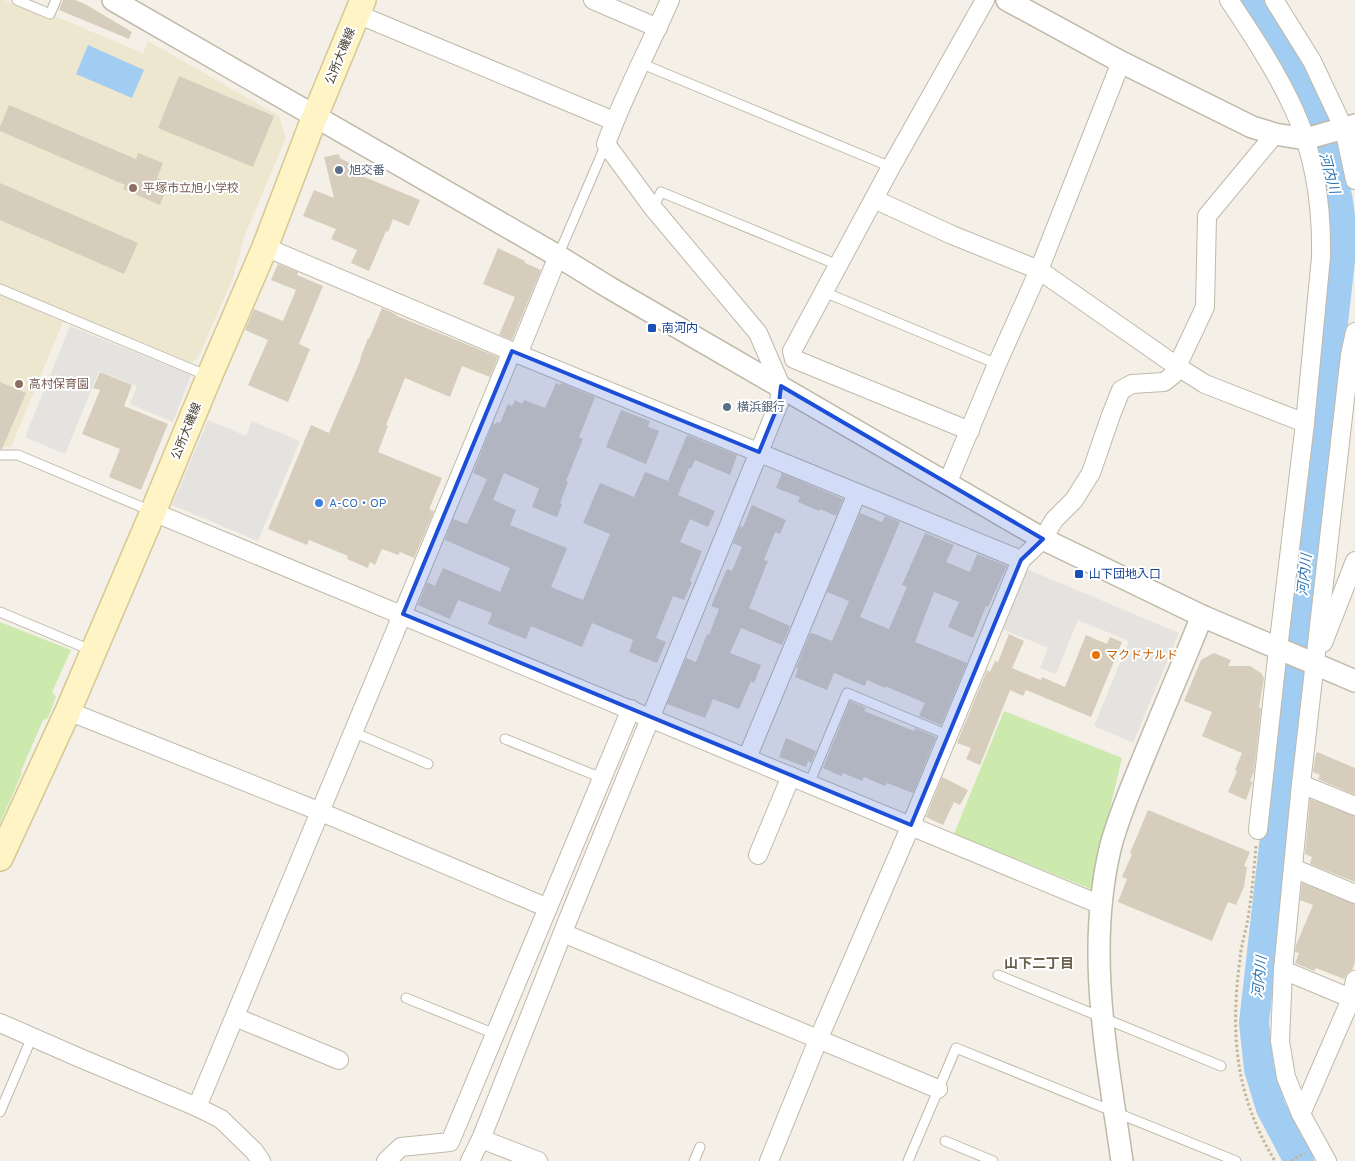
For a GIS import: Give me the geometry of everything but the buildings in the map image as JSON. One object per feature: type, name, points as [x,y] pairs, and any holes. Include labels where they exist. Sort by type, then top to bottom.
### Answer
[{"type":"main road","name":"公所大磯線","points":[[0,858],[68,712],[153,512],[265,247],[315,116],[360,7]]},
{"type":"street","points":[[113,0],[558,256],[1043,539],[1202,616],[1355,681]]},
{"type":"street","points":[[593,0],[658,28]]},
{"type":"street","points":[[470,1161],[481,1139],[779,403],[781,386],[758,333],[654,208],[606,144],[614,121],[670,0]]},
{"type":"street","points":[[970,431],[794,359],[792,351],[891,167],[985,0]]},
{"type":"street","points":[[1007,0],[1121,62],[1252,127],[1275,134],[1308,138],[1345,128]]},
{"type":"street","points":[[1229,0],[1277,78],[1308,138],[1322,234],[1320,278],[1305,423],[1258,830]]},
{"type":"street","points":[[1274,0],[1312,61],[1345,128],[1355,180]]},
{"type":"street","points":[[360,7],[614,121]]},
{"type":"street","points":[[947,484],[1038,270],[1121,62]]},
{"type":"street","points":[[769,1161],[818,1040],[911,825],[1021,560],[1043,539],[1054,520],[1074,500],[1091,473],[1121,390],[1132,384],[1164,382],[1173,375],[1178,367],[1205,307],[1207,216],[1275,134]]},
{"type":"street","points":[[874,198],[952,235],[1038,270],[1205,384],[1305,423]]},
{"type":"street","points":[[265,247],[1021,560]]},
{"type":"street","points":[[197,1107],[403,614],[558,256]]},
{"type":"street","points":[[1327,1161],[1301,1114],[1286,1077],[1280,1041],[1283,970],[1312,664],[1350,355],[1355,332]]},
{"type":"street","points":[[747,758],[857,493]]},
{"type":"street","points":[[153,512],[403,614],[1101,905]]},
{"type":"street","points":[[1312,664],[1354,566]]},
{"type":"street","points":[[1122,1161],[1101,1018],[1098,957],[1101,905],[1111,846],[1124,807],[1202,616]]},
{"type":"street","points":[[386,1161],[401,1147],[450,1142],[631,709]]},
{"type":"street","points":[[68,712],[321,812],[548,908]]},
{"type":"street","points":[[758,855],[791,776]]},
{"type":"street","points":[[1301,784],[1355,806]]},
{"type":"street","points":[[1293,868],[1355,894]]},
{"type":"street","points":[[563,933],[938,1089]]},
{"type":"street","points":[[1283,970],[1353,1000]]},
{"type":"street","points":[[1301,1114],[1353,1000],[1355,980]]},
{"type":"street","points":[[235,1017],[339,1060]]},
{"type":"street","points":[[0,1023],[221,1119],[254,1158]]},
{"type":"street","points":[[481,1139],[538,1161]]},
{"type":"lane","points":[[18,0],[50,14],[56,0]]},
{"type":"lane","points":[[640,63],[891,167]]},
{"type":"lane","points":[[558,256],[606,144]]},
{"type":"lane","points":[[654,208],[661,192],[838,265]]},
{"type":"lane","points":[[0,289],[209,376]]},
{"type":"lane","points":[[824,292],[997,364]]},
{"type":"lane","points":[[0,455],[18,455],[153,512]]},
{"type":"lane","points":[[0,612],[93,651]]},
{"type":"lane","points":[[809,784],[847,693],[948,735]]},
{"type":"lane","points":[[353,732],[428,764]]},
{"type":"lane","points":[[505,739],[602,778]]},
{"type":"lane","points":[[998,975],[1221,1066]]},
{"type":"lane","points":[[406,998],[495,1034]]},
{"type":"lane","points":[[0,1112],[32,1037]]},
{"type":"lane","points":[[908,1161],[956,1048],[1236,1161]]},
{"type":"lane","points":[[945,1141],[993,1161]]},
{"type":"lane","points":[[694,1161],[700,1146]]},
{"type":"path","points":[[1258,830],[1248,917],[1240,958],[1236,996],[1235,1038],[1243,1088],[1252,1119],[1275,1161]]},
{"type":"highlighted area","points":[[512,351],[759,452],[779,403],[781,386],[1043,539],[1021,560],[911,825],[403,614]]},
{"type":"shaded area","name":"平塚市立旭小学校","points":[[0,0],[51,19],[52,15],[143,53],[148,41],[279,116],[286,138],[244,237],[233,278],[197,360],[190,362],[0,284]]},
{"type":"shaded area","name":"高村保育園","points":[[0,295],[63,322],[11,447],[0,447]]},
{"type":"shaded area","points":[[70,326],[191,375],[173,422],[130,404],[137,386],[99,371],[65,454],[25,437]]},
{"type":"shaded area","points":[[208,420],[246,436],[252,421],[300,441],[258,541],[172,505]]},
{"type":"shaded area","points":[[1022,567],[1179,633],[1133,743],[1094,726],[1129,641],[1078,620],[1056,674],[1040,668],[1048,648],[997,627]]},
{"type":"green space","points":[[0,622],[71,650],[52,692],[56,696],[48,718],[43,720],[0,823]]},
{"type":"green space","points":[[1004,711],[1122,758],[1091,889],[954,834]]},
{"type":"water","points":[[88,45],[144,70],[132,98],[76,74]]},
{"type":"waterway","name":"河内川","points":[[1248,0],[1283,53],[1310,108],[1331,170],[1336,190],[1341,230],[1339,266],[1254,1023],[1259,1069],[1271,1108],[1299,1161]]},
{"type":"place","name":"旭交番","points":[[339,170]]},
{"type":"place","name":"平塚市立旭小学校","points":[[133,188]]},
{"type":"place","name":"南河内","points":[[652,328]]},
{"type":"place","name":"高村保育園","points":[[19,384]]},
{"type":"place","name":"横浜銀行","points":[[727,407]]},
{"type":"place","name":"A-CO・OP","points":[[319,503]]},
{"type":"place","name":"山下団地入口","points":[[1079,574]]},
{"type":"place","name":"マクドナルド","points":[[1096,655]]},
{"type":"district","name":"山下二丁目","points":[[1039,963]]}]
